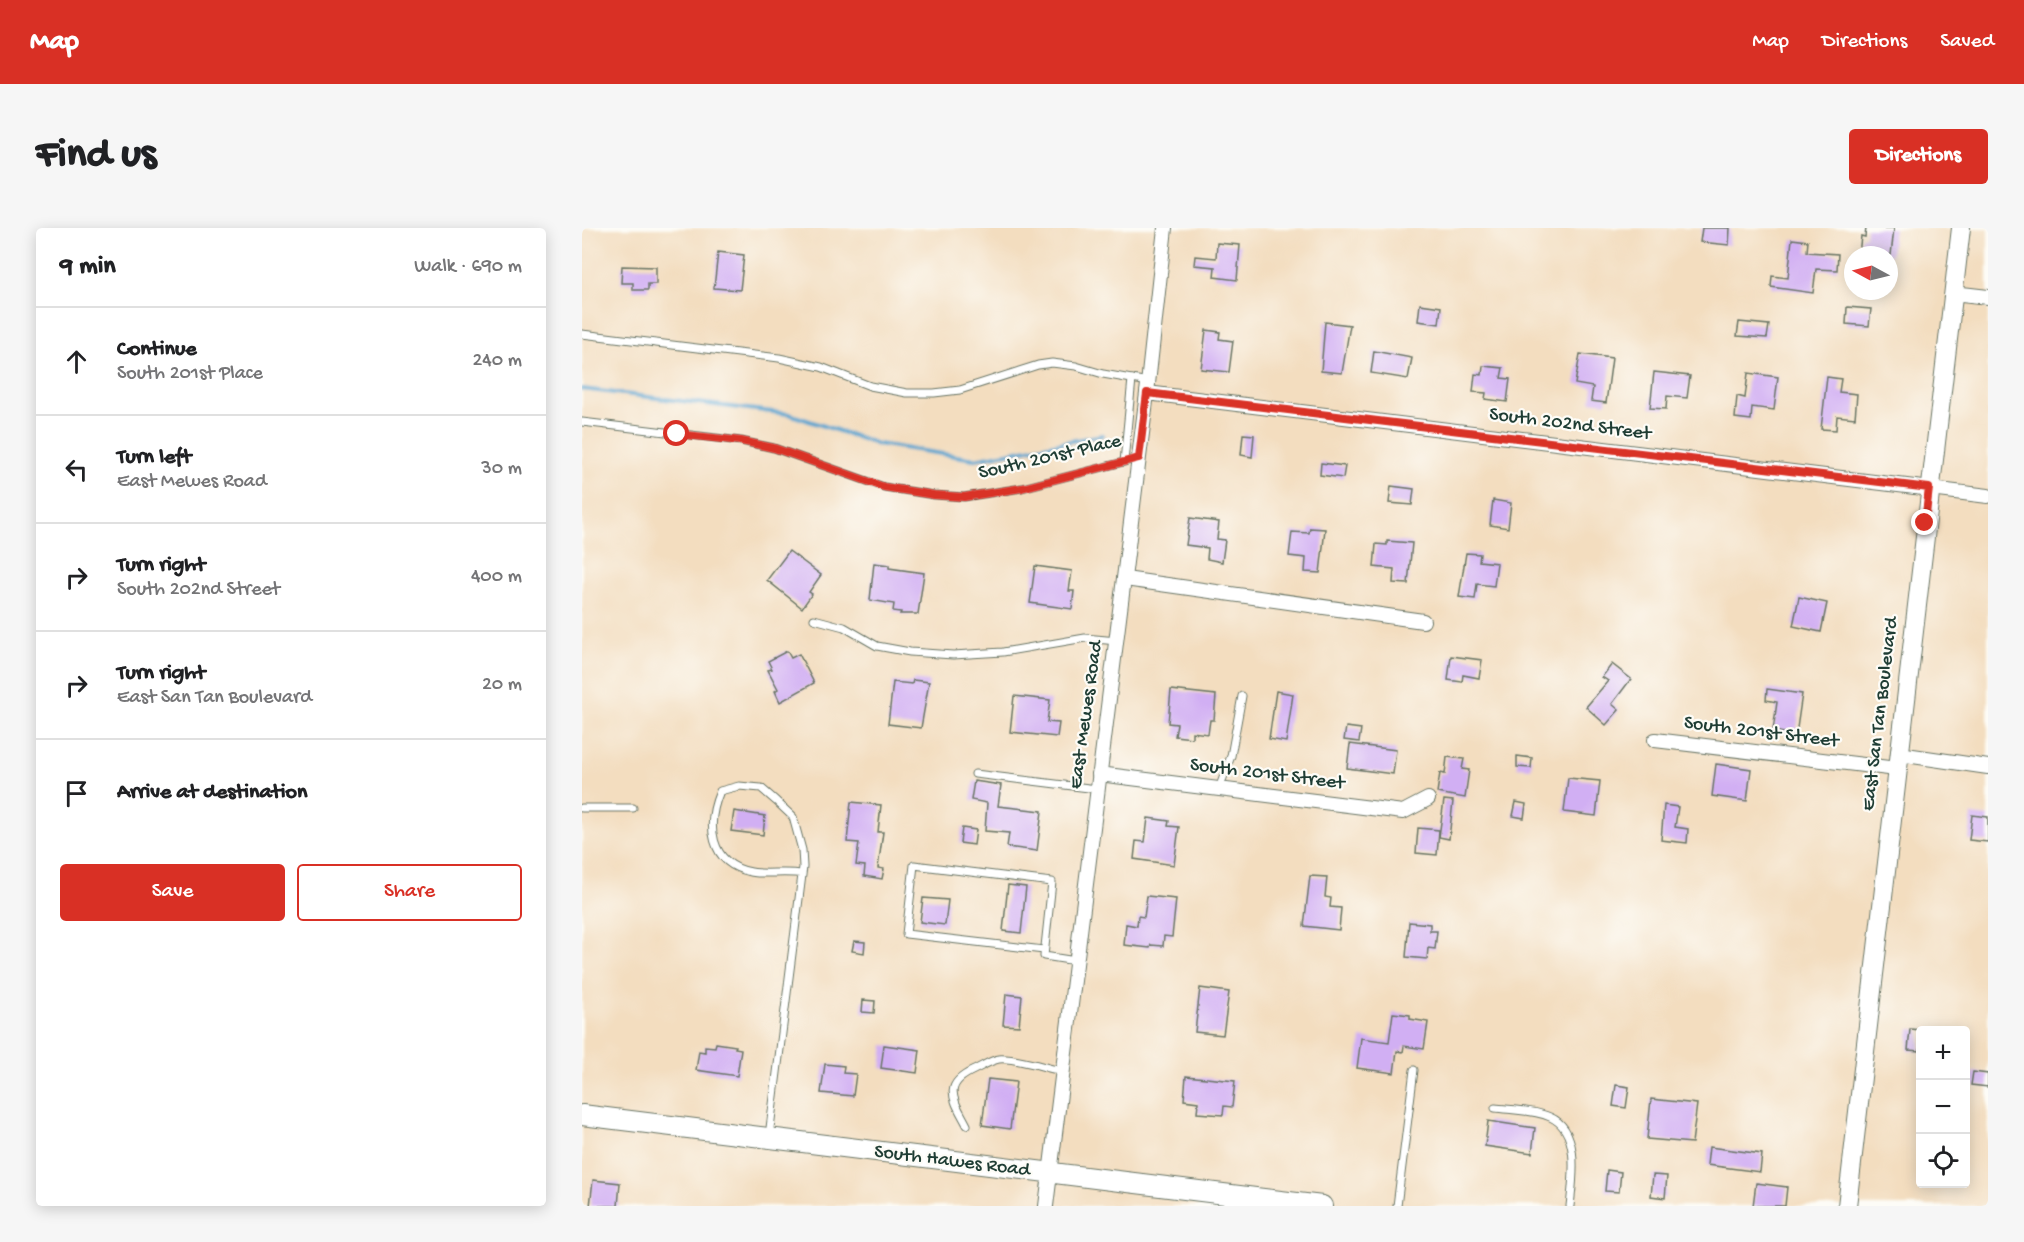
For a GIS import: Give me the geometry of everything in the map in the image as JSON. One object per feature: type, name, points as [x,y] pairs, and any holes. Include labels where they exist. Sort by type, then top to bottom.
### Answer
[{"type":"main road","name":"South Hawes Road","points":[[582,1115],[1322,1206]]},
{"type":"street","name":"East Mewes Road","points":[[1046,1206],[1125,579],[1165,228]]},
{"type":"street","name":"East San Tan Boulevard","points":[[1847,1206],[1961,228]]},
{"type":"street","points":[[1953,292],[1988,297]]},
{"type":"street","name":"South 202nd Street","points":[[1148,387],[1988,496]]},
{"type":"street","points":[[1125,579],[1424,621]]},
{"type":"street","name":"South 201st Street","points":[[1655,740],[1898,762]]},
{"type":"street","points":[[1898,762],[1988,766]]},
{"type":"street","name":"South 201st Street","points":[[1099,774],[1403,812],[1428,799]]},
{"type":"lane","points":[[582,334],[779,358],[821,367],[870,386],[907,393],[960,390],[984,384],[1029,367],[1052,363],[1132,379],[1148,387]]},
{"type":"lane","points":[[1124,462],[1132,379]]},
{"type":"lane","name":"South 201st Place","points":[[582,422],[741,441],[774,448],[884,487],[964,497],[1022,488],[1139,458]]},
{"type":"lane","points":[[814,619],[844,627],[877,646],[932,654],[1003,652],[1085,638],[1117,640]]},
{"type":"lane","points":[[1219,789],[1230,756],[1242,696]]},
{"type":"lane","points":[[975,774],[1097,789]]},
{"type":"lane","points":[[769,1138],[802,874],[802,850],[793,818],[760,788],[739,786],[720,791],[713,807],[711,832],[720,854],[734,866],[752,872],[802,874]]},
{"type":"lane","points":[[582,808],[633,808]]},
{"type":"lane","points":[[1044,950],[906,933],[914,865],[1052,882],[1044,956],[1076,961]]},
{"type":"lane","points":[[967,1125],[952,1097],[956,1080],[968,1072],[999,1059],[1062,1071]]},
{"type":"lane","points":[[1397,1206],[1414,1070]]},
{"type":"lane","points":[[1495,1108],[1549,1116],[1564,1126],[1572,1153],[1570,1206]]},
{"type":"building","points":[[1702,228],[1730,228],[1729,245],[1700,242]]},
{"type":"building","points":[[1866,228],[1894,228],[1892,246],[1860,246],[1861,236],[1865,237]]},
{"type":"building","points":[[1792,239],[1808,241],[1807,252],[1838,254],[1837,270],[1816,269],[1813,293],[1771,287],[1772,276],[1788,278]]},
{"type":"building","points":[[1217,243],[1240,245],[1237,280],[1214,277],[1215,267],[1194,265],[1195,256],[1216,258]]},
{"type":"building","points":[[718,252],[744,255],[740,290],[714,288]]},
{"type":"building","points":[[622,266],[656,267],[656,284],[648,284],[648,290],[633,290],[633,283],[621,283]]},
{"type":"building","points":[[1420,304],[1441,307],[1439,324],[1418,321]]},
{"type":"building","points":[[1847,307],[1871,309],[1869,326],[1846,324]]},
{"type":"building","points":[[1325,322],[1350,325],[1342,373],[1321,371]]},
{"type":"building","points":[[1739,322],[1769,325],[1767,338],[1737,336]]},
{"type":"building","points":[[1206,330],[1220,332],[1219,339],[1233,341],[1229,372],[1201,369]]},
{"type":"building","points":[[1374,351],[1412,358],[1408,379],[1371,373]]},
{"type":"building","points":[[1580,354],[1612,358],[1606,403],[1591,401],[1593,387],[1575,384]]},
{"type":"building","points":[[1483,366],[1503,368],[1501,378],[1510,379],[1507,402],[1485,399],[1486,393],[1473,392],[1475,374],[1482,375]]},
{"type":"building","points":[[1654,372],[1690,376],[1687,398],[1667,396],[1666,409],[1650,408]]},
{"type":"building","points":[[1748,373],[1778,377],[1774,410],[1752,407],[1751,420],[1735,418],[1737,396],[1745,398]]},
{"type":"building","points":[[1827,377],[1841,379],[1839,392],[1857,394],[1855,418],[1837,416],[1836,430],[1821,429]]},
{"type":"building","points":[[1243,434],[1254,435],[1252,457],[1241,455]]},
{"type":"building","points":[[1321,463],[1345,466],[1343,478],[1320,475]]},
{"type":"building","points":[[1391,486],[1414,489],[1412,505],[1389,503]]},
{"type":"building","points":[[1493,500],[1511,503],[1508,528],[1490,525]]},
{"type":"building","points":[[1190,518],[1219,522],[1217,539],[1225,540],[1222,562],[1207,559],[1208,548],[1186,545]]},
{"type":"building","points":[[1310,528],[1325,529],[1320,573],[1305,572],[1306,558],[1289,556],[1292,532],[1309,533]]},
{"type":"building","points":[[1387,541],[1412,543],[1408,584],[1393,583],[1394,569],[1374,567],[1376,544],[1387,545]]},
{"type":"building","points":[[789,551],[821,575],[809,592],[812,594],[802,608],[767,580]]},
{"type":"building","points":[[1466,553],[1480,554],[1479,561],[1497,563],[1494,586],[1477,584],[1475,599],[1459,597]]},
{"type":"building","points":[[874,563],[889,565],[889,568],[924,573],[918,614],[900,614],[901,612],[893,611],[894,604],[870,600]]},
{"type":"building","points":[[1035,566],[1072,571],[1069,591],[1074,591],[1072,609],[1030,603]]},
{"type":"building","points":[[1799,597],[1827,603],[1821,632],[1793,626]]},
{"type":"building","points":[[787,651],[791,658],[799,654],[814,683],[780,702],[775,691],[778,689],[768,670],[772,669],[768,661]]},
{"type":"building","points":[[1451,656],[1482,660],[1479,678],[1463,675],[1462,682],[1448,680]]},
{"type":"building","points":[[1612,664],[1631,679],[1612,704],[1619,710],[1606,725],[1586,707],[1608,681],[1602,677]]},
{"type":"building","points":[[913,680],[929,682],[921,728],[888,724],[893,682],[912,684]]},
{"type":"building","points":[[1767,689],[1802,694],[1796,735],[1773,731],[1777,702],[1766,700]]},
{"type":"building","points":[[1171,690],[1216,695],[1214,720],[1210,720],[1208,734],[1192,732],[1192,738],[1175,736],[1177,724],[1168,723]]},
{"type":"building","points":[[1276,691],[1293,694],[1286,742],[1269,739]]},
{"type":"building","points":[[1014,696],[1050,700],[1047,722],[1059,723],[1057,737],[1010,732]]},
{"type":"building","points":[[1346,727],[1361,729],[1359,742],[1344,740]]},
{"type":"building","points":[[1350,744],[1396,750],[1393,774],[1347,768]]},
{"type":"building","points":[[1517,756],[1532,758],[1531,768],[1517,767]]},
{"type":"building","points":[[1447,757],[1464,759],[1462,769],[1469,770],[1465,798],[1437,793],[1440,773],[1445,774]]},
{"type":"building","points":[[1716,764],[1751,769],[1747,801],[1712,796]]},
{"type":"building","points":[[1568,778],[1600,781],[1596,816],[1564,812]]},
{"type":"building","points":[[974,781],[1001,785],[998,806],[1042,811],[1037,851],[1007,847],[1009,833],[985,831],[987,803],[971,800]]},
{"type":"building","points":[[1444,800],[1453,801],[1449,839],[1439,837]]},
{"type":"building","points":[[851,802],[881,805],[878,832],[883,832],[878,868],[884,869],[882,879],[864,876],[865,866],[856,865],[859,843],[847,842]]},
{"type":"building","points":[[1516,802],[1526,804],[1524,818],[1513,816]]},
{"type":"building","points":[[1664,805],[1678,807],[1675,827],[1688,829],[1687,843],[1661,840]]},
{"type":"building","points":[[734,811],[765,816],[763,835],[731,831]]},
{"type":"building","points":[[1972,815],[1988,817],[1988,842],[1969,840]]},
{"type":"building","points":[[1148,818],[1169,821],[1168,826],[1179,827],[1174,865],[1134,859],[1136,841],[1145,842]]},
{"type":"building","points":[[962,828],[976,830],[974,845],[960,843]]},
{"type":"building","points":[[1418,828],[1439,830],[1437,855],[1416,853]]},
{"type":"building","points":[[1310,876],[1327,877],[1325,897],[1331,898],[1330,907],[1341,908],[1339,930],[1304,926]]},
{"type":"building","points":[[1008,885],[1026,887],[1021,933],[1003,931]]},
{"type":"building","points":[[1147,896],[1176,899],[1172,937],[1164,936],[1163,946],[1151,945],[1150,948],[1124,945],[1126,924],[1137,926],[1138,916],[1144,917]]},
{"type":"building","points":[[923,898],[948,900],[945,925],[920,922]]},
{"type":"building","points":[[1409,922],[1430,924],[1430,931],[1437,931],[1435,949],[1428,948],[1427,959],[1406,957]]},
{"type":"building","points":[[854,941],[865,942],[864,953],[852,951]]},
{"type":"building","points":[[1200,988],[1229,992],[1223,1035],[1195,1032]]},
{"type":"building","points":[[1006,994],[1022,996],[1019,1026],[1003,1025]]},
{"type":"building","points":[[863,1000],[875,1001],[874,1013],[862,1012]]},
{"type":"building","points":[[1393,1013],[1410,1015],[1410,1019],[1428,1022],[1424,1049],[1404,1046],[1403,1052],[1397,1051],[1394,1073],[1357,1068],[1361,1038],[1389,1042]]},
{"type":"building","points":[[1910,1029],[1916,1030],[1916,1051],[1908,1050]]},
{"type":"building","points":[[716,1043],[741,1049],[737,1076],[696,1070],[699,1051],[705,1052],[705,1046],[715,1047]]},
{"type":"building","points":[[884,1045],[920,1050],[917,1073],[881,1068]]},
{"type":"building","points":[[825,1064],[844,1066],[843,1073],[856,1074],[853,1096],[821,1093]]},
{"type":"building","points":[[1973,1072],[1988,1074],[1988,1087],[1971,1085]]},
{"type":"building","points":[[1186,1076],[1235,1081],[1232,1107],[1224,1106],[1223,1115],[1197,1113],[1198,1102],[1184,1100]]},
{"type":"building","points":[[988,1079],[1016,1082],[1010,1129],[982,1125]]},
{"type":"building","points":[[1616,1085],[1629,1087],[1626,1108],[1613,1106]]},
{"type":"building","points":[[1651,1099],[1697,1104],[1692,1143],[1647,1139]]},
{"type":"building","points":[[1488,1121],[1535,1128],[1532,1153],[1485,1146]]},
{"type":"building","points":[[1709,1147],[1762,1154],[1760,1172],[1707,1165]]},
{"type":"building","points":[[1607,1170],[1621,1172],[1619,1192],[1605,1191]]},
{"type":"building","points":[[1653,1175],[1667,1176],[1665,1198],[1651,1196]]},
{"type":"building","points":[[593,1180],[620,1183],[618,1206],[590,1206]]},
{"type":"building","points":[[1756,1183],[1787,1187],[1785,1206],[1753,1206]]},
{"type":"waterway","points":[[582,389],[789,414],[877,444],[975,459],[1103,435]]},
{"type":"route","points":[[677,434],[741,441],[774,448],[884,487],[964,497],[1022,488],[1139,458],[1147,393],[1929,488],[1925,523]]}]
